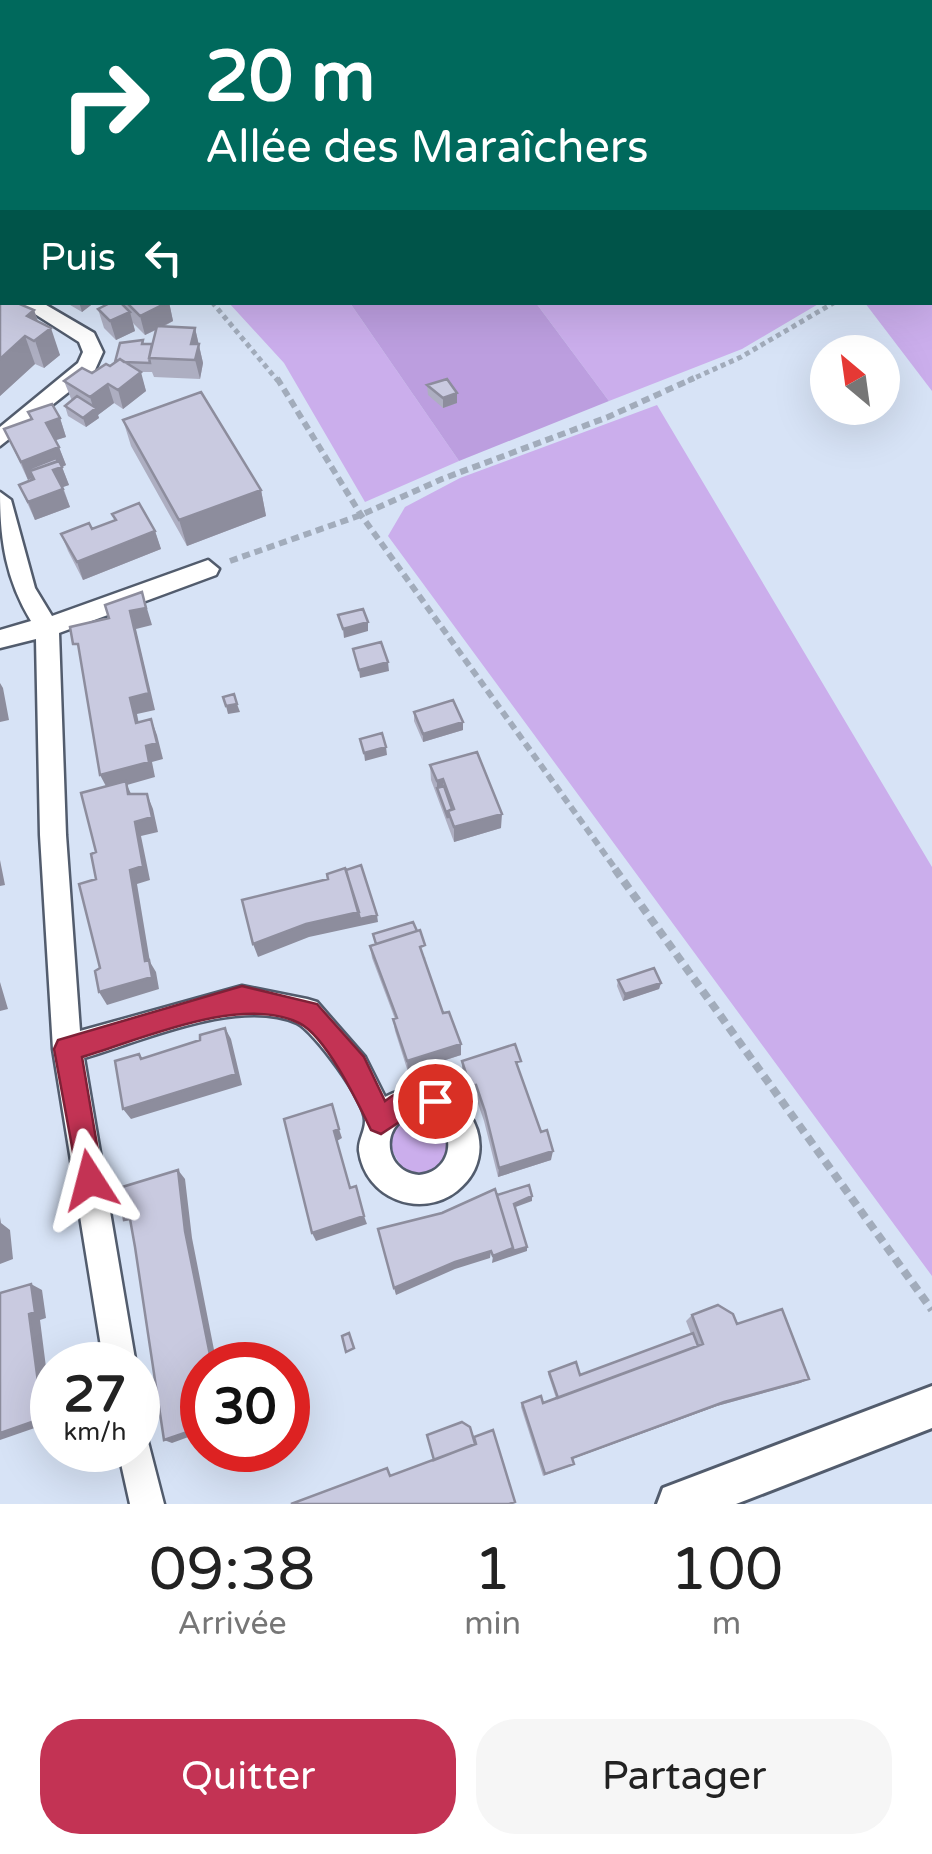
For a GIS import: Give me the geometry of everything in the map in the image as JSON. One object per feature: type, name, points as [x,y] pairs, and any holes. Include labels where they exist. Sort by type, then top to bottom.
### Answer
[{"type":"street","points":[[0,438],[88,366],[92,352],[87,338],[30,305]]},
{"type":"street","points":[[0,500],[24,589],[47,628],[53,836],[67,1049],[116,1342]]},
{"type":"street","points":[[0,639],[47,628],[208,569]]},
{"type":"street","points":[[67,1049],[242,998],[308,1012],[355,1066],[381,1121]]},
{"type":"street","points":[[679,1504],[932,1407]]},
{"type":"street","points":[[140,1472],[147,1504]]},
{"type":"path","points":[[215,305],[271,369],[360,516],[932,1310]]},
{"type":"path","points":[[208,569],[360,516],[442,478],[624,410],[741,357],[830,305]]},
{"type":"shaded area","points":[[231,305],[351,305],[459,461],[365,502],[284,363]]},
{"type":"shaded area","points":[[351,305],[537,305],[609,401],[459,461]]},
{"type":"shaded area","points":[[537,305],[817,305],[742,349],[609,401]]},
{"type":"shaded area","points":[[867,305],[932,305],[932,391],[900,349],[900,335],[889,335]]},
{"type":"shaded area","points":[[657,405],[932,867],[932,1276],[388,536],[405,507],[460,478]]},
{"type":"shaded area","points":[[416,1110],[440,1116],[452,1149],[437,1167],[425,1173],[402,1168],[390,1147],[396,1123]]},
{"type":"building","points":[[0,305],[22,305],[34,310],[27,316],[51,328],[34,341],[25,336],[0,359]]},
{"type":"building","points":[[123,305],[130,312],[110,321],[98,309]]},
{"type":"building","points":[[129,305],[162,305],[140,316]]},
{"type":"building","points":[[157,326],[195,328],[191,344],[199,344],[195,360],[149,358]]},
{"type":"building","points":[[143,340],[142,344],[152,344],[150,363],[120,359],[115,362],[120,343]]},
{"type":"building","points":[[120,359],[141,372],[118,390],[108,384],[90,397],[64,381],[82,368],[92,373]]},
{"type":"building","points":[[447,379],[457,393],[443,398],[427,385]]},
{"type":"building","points":[[201,392],[261,490],[179,520],[123,420]]},
{"type":"building","points":[[77,396],[96,408],[83,418],[65,406]]},
{"type":"building","points":[[52,404],[60,418],[46,423],[59,447],[21,462],[4,429],[32,419],[28,412]]},
{"type":"building","points":[[56,458],[58,461],[30,471],[33,480],[28,469]]},
{"type":"building","points":[[59,461],[62,467],[53,470],[63,489],[28,502],[19,485],[34,479],[30,471]]},
{"type":"building","points":[[139,503],[155,531],[77,562],[61,534],[89,523],[92,529],[116,520],[112,514]]},
{"type":"building","points":[[142,592],[146,608],[130,611],[149,693],[130,698],[136,723],[151,719],[157,743],[146,746],[149,762],[100,775],[78,644],[73,644],[70,627],[109,618],[105,605]]},
{"type":"building","points":[[363,609],[368,622],[343,629],[338,615]]},
{"type":"building","points":[[381,642],[388,662],[359,670],[353,649]]},
{"type":"building","points":[[234,694],[237,704],[226,706],[223,697]]},
{"type":"building","points":[[453,700],[463,722],[423,734],[414,712]]},
{"type":"building","points":[[382,733],[386,747],[364,753],[360,739]]},
{"type":"building","points":[[477,752],[502,814],[454,827],[448,811],[454,809],[443,779],[437,781],[430,765]]},
{"type":"building","points":[[126,781],[128,794],[147,794],[152,817],[135,822],[143,866],[130,870],[145,961],[149,960],[152,977],[99,992],[95,971],[100,968],[79,884],[96,879],[91,854],[96,852],[81,793]]},
{"type":"building","points":[[444,786],[452,809],[448,818],[437,788]]},
{"type":"building","points":[[361,865],[377,915],[360,919],[346,870]]},
{"type":"building","points":[[345,868],[359,912],[306,924],[253,944],[242,900],[328,879],[327,874]]},
{"type":"building","points":[[413,922],[417,931],[376,944],[373,934]]},
{"type":"building","points":[[420,930],[425,945],[420,947],[443,1013],[449,1012],[461,1044],[407,1061],[393,1019],[397,1018],[370,946]]},
{"type":"building","points":[[654,968],[661,983],[625,994],[618,980]]},
{"type":"building","points":[[225,1028],[236,1074],[123,1109],[115,1061],[139,1054],[141,1059]]},
{"type":"building","points":[[515,1044],[521,1061],[516,1062],[541,1132],[547,1130],[553,1151],[499,1168],[485,1111],[476,1085],[470,1086],[462,1061]]},
{"type":"building","points":[[332,1104],[339,1129],[334,1131],[350,1188],[356,1186],[364,1216],[312,1233],[284,1119]]},
{"type":"building","points":[[178,1170],[185,1231],[207,1342],[180,1342],[180,1435],[164,1440],[160,1342],[149,1342],[130,1219],[124,1220],[119,1188]]},
{"type":"building","points":[[529,1185],[532,1196],[514,1204],[527,1247],[513,1251],[497,1195]]},
{"type":"building","points":[[495,1189],[513,1248],[493,1256],[491,1251],[455,1262],[394,1288],[378,1229],[442,1213]]},
{"type":"building","points":[[31,1284],[35,1312],[29,1314],[33,1342],[30,1423],[0,1433],[0,1293]]},
{"type":"building","points":[[718,1305],[733,1314],[737,1324],[782,1309],[809,1379],[724,1402],[572,1458],[574,1464],[545,1474],[522,1403],[541,1396],[543,1403],[703,1344],[692,1315]]},
{"type":"building","points":[[349,1333],[354,1348],[346,1352],[342,1336]]},
{"type":"building","points":[[693,1333],[698,1346],[558,1398],[549,1372],[576,1362],[580,1375]]},
{"type":"building","points":[[462,1422],[470,1427],[475,1444],[434,1460],[427,1435]]},
{"type":"building","points":[[493,1430],[515,1502],[291,1504],[387,1468],[390,1476],[476,1444],[474,1437]]},
{"type":"route","points":[[90,1180],[67,1049],[242,998],[308,1012],[355,1066],[381,1121],[391,1109],[405,1102],[435,1101]]}]
